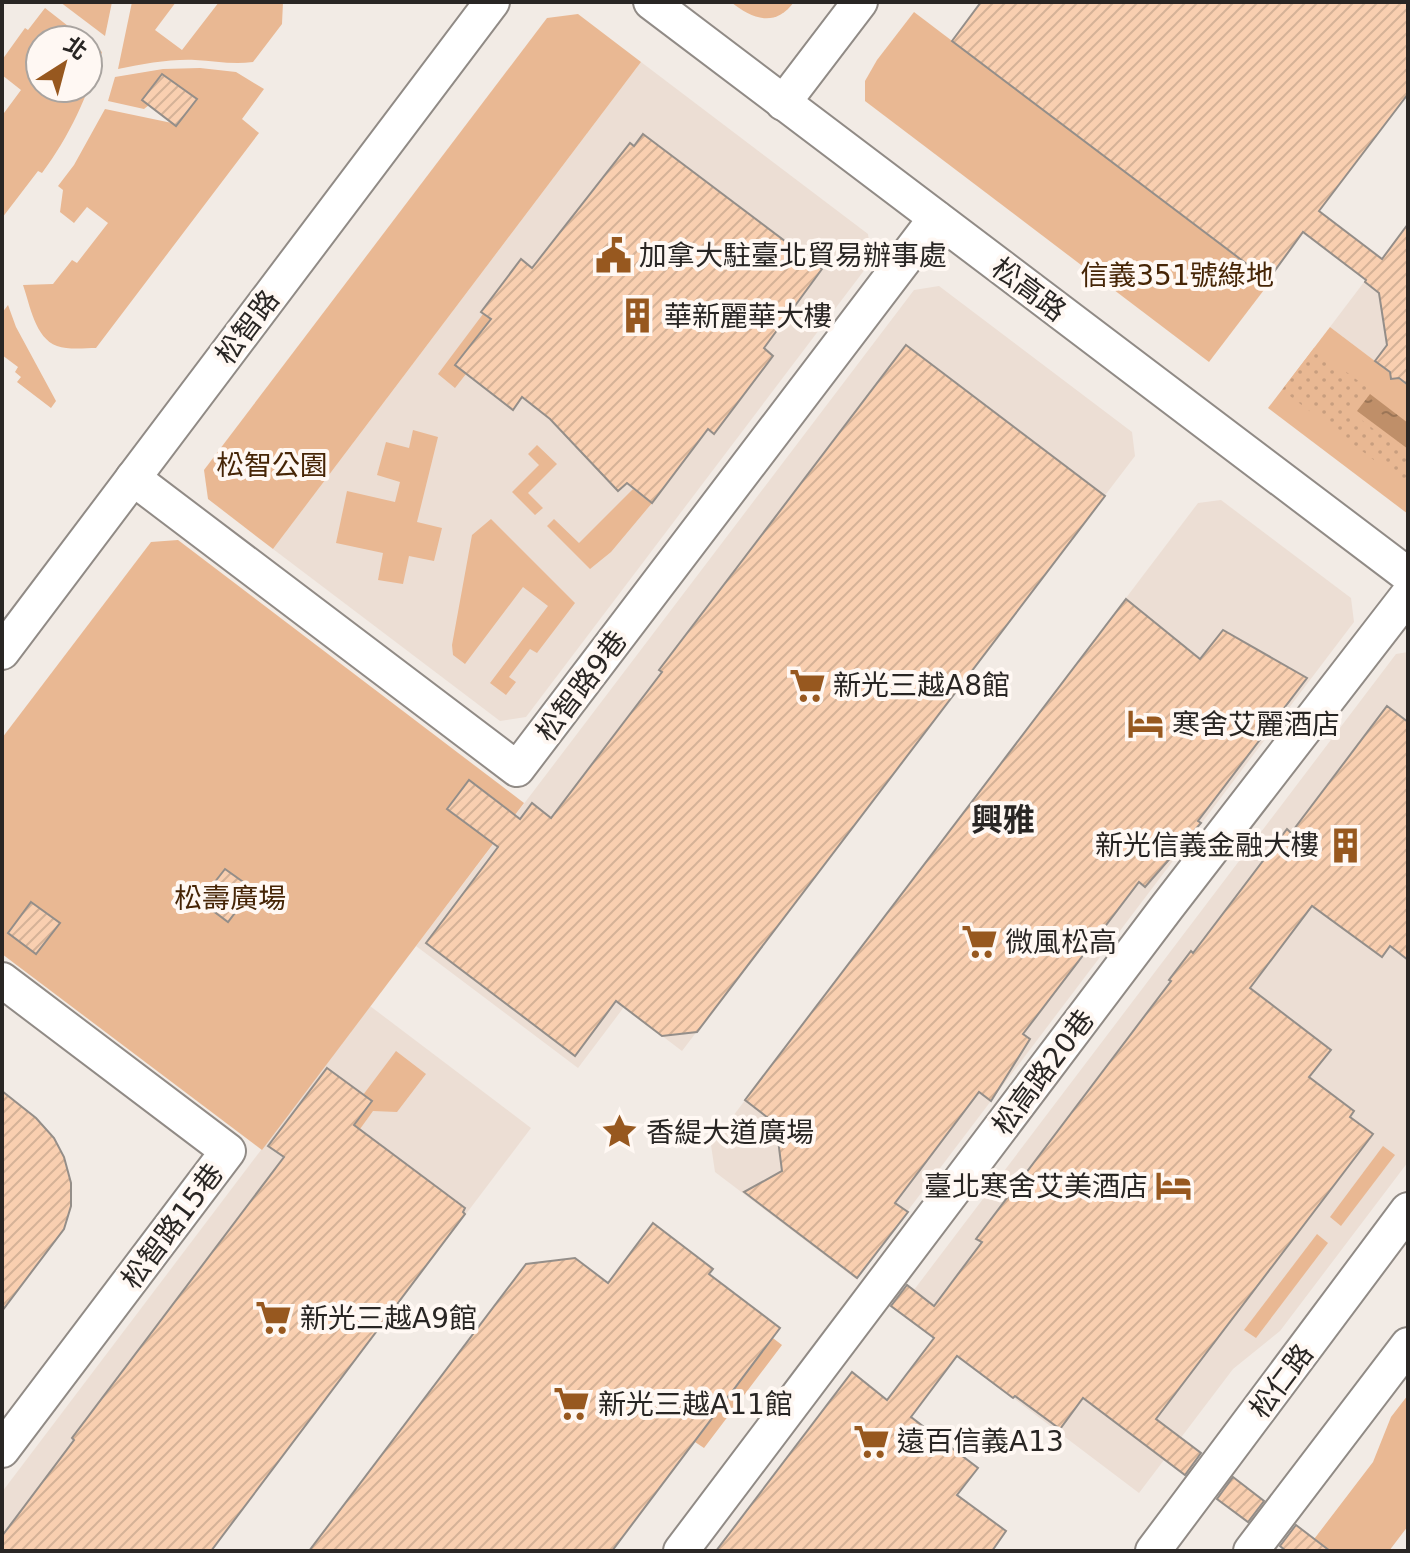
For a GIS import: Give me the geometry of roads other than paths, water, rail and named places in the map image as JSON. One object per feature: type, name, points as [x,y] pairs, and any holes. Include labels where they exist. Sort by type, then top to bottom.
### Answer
[{"type":"street","name":"松智路","points":[[2,652],[492,2]]},
{"type":"street","name":"松高路","points":[[651,2],[1408,575]]},
{"type":"street","points":[[783,103],[860,2]]},
{"type":"street","name":"松智路9巷","points":[[133,478],[517,769],[936,218]]},
{"type":"street","name":"松高路20巷","points":[[681,1551],[1408,595]]},
{"type":"street","name":"松智路15巷","points":[[2,980],[228,1151],[2,1450]]},
{"type":"street","name":"松仁路","points":[[1153,1551],[1408,1210]]},
{"type":"street","points":[[1251,1551],[1408,1345]]},
{"type":"water","points":[[1370,394],[1408,423],[1408,449],[1357,411]]},
{"type":"place","name":"加拿大駐臺北貿易辦事處","points":[[613,255]]},
{"type":"place","name":"華新麗華大樓","points":[[638,316]]},
{"type":"place","name":"新光三越A8館","points":[[807,685]]},
{"type":"place","name":"寒舍艾麗酒店","points":[[1146,724]]},
{"type":"place","name":"新光信義金融大樓","points":[[1345,845]]},
{"type":"place","name":"微風松高","points":[[979,942]]},
{"type":"place","name":"香緹大道廣場","points":[[620,1132]]},
{"type":"place","name":"臺北寒舍艾美酒店","points":[[1174,1186]]},
{"type":"place","name":"新光三越A9館","points":[[274,1318]]},
{"type":"place","name":"新光三越A11館","points":[[572,1404]]},
{"type":"place","name":"遠百信義A13","points":[[871,1441]]},
{"type":"district","name":"興雅","points":[[1003,820]]},
{"type":"park label","name":"信義351號綠地","points":[[1177,275]]},
{"type":"park label","name":"松智公園","points":[[272,465]]},
{"type":"park label","name":"松壽廣場","points":[[230,898]]}]
